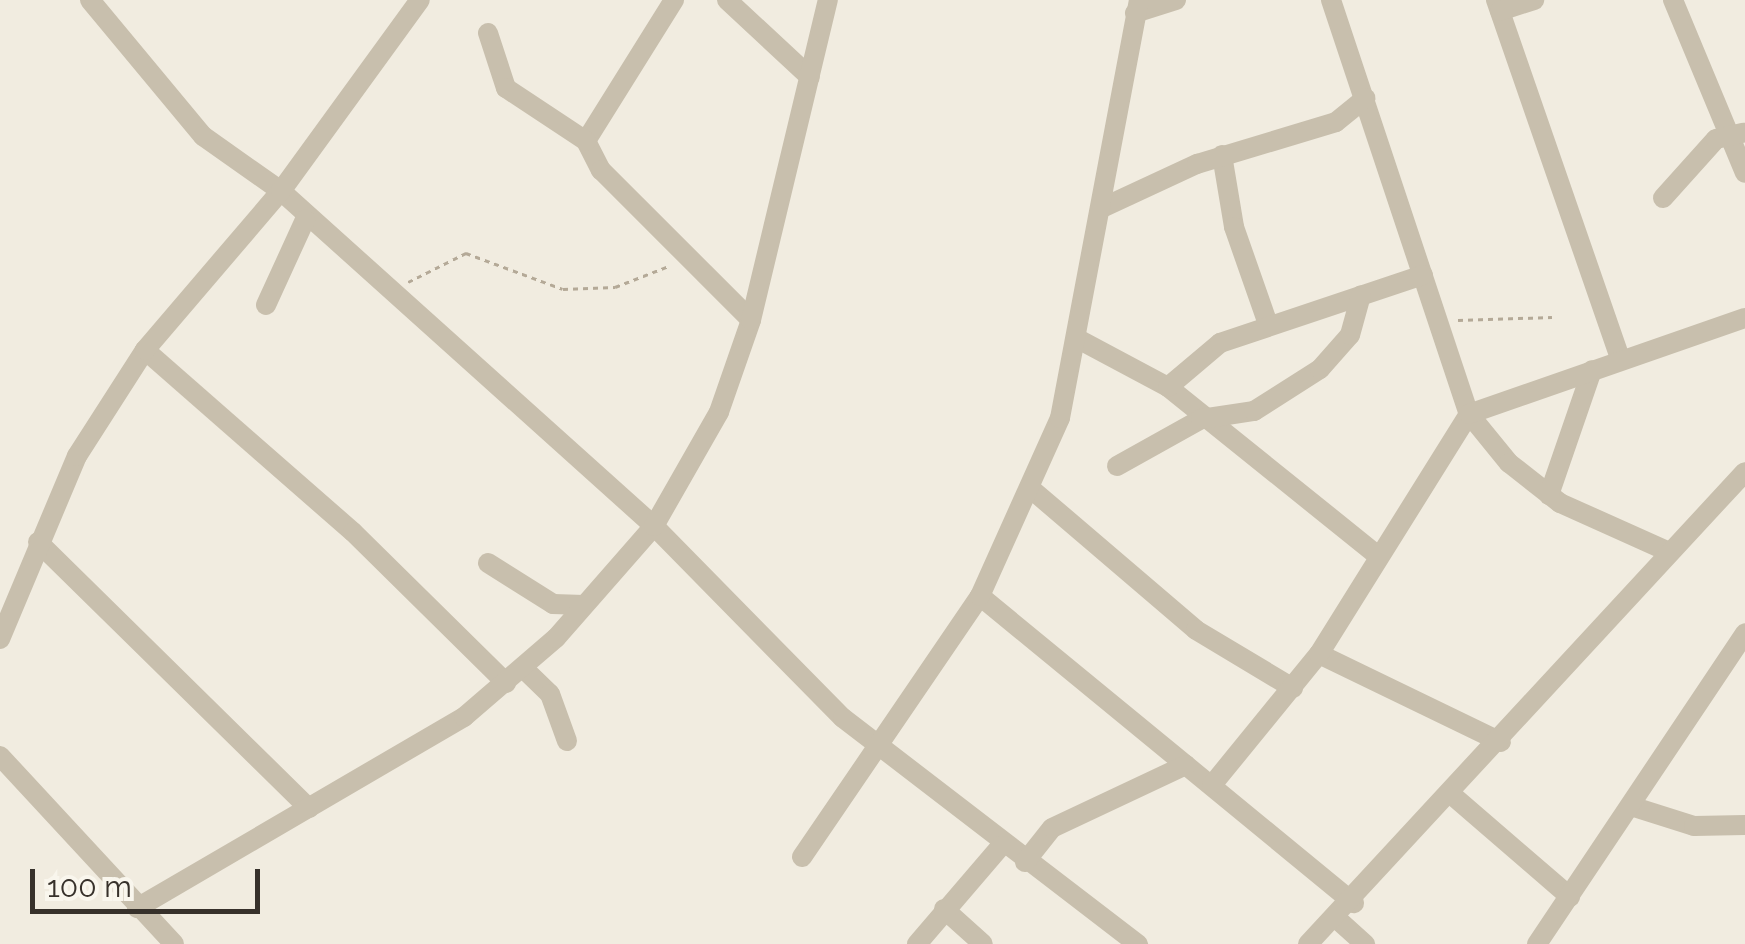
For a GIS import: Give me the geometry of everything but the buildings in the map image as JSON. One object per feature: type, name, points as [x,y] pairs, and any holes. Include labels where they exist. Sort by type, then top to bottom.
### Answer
[{"type":"street","points":[[90,0],[204,136],[282,191],[305,220],[654,526],[877,747],[1001,846],[1138,944]]},
{"type":"street","points":[[0,640],[76,456],[145,350],[282,191],[420,0]]},
{"type":"street","points":[[586,141],[674,0]]},
{"type":"street","points":[[727,0],[810,77]]},
{"type":"street","points":[[138,908],[309,808],[506,683],[584,605],[654,526],[719,412],[751,320],[828,0]]},
{"type":"street","points":[[802,856],[980,596],[1030,488],[1078,339],[1137,7],[1176,0]]},
{"type":"street","points":[[1331,0],[1469,414],[1549,495],[1668,551]]},
{"type":"street","points":[[1534,0],[1498,5],[1621,360]]},
{"type":"street","points":[[1673,0],[1739,134],[1745,173]]},
{"type":"street","points":[[488,32],[506,88],[586,141],[601,170],[694,257],[751,320]]},
{"type":"street","points":[[1102,208],[1222,156],[1336,122],[1366,98]]},
{"type":"street","points":[[1663,198],[1716,139],[1739,134]]},
{"type":"street","points":[[1222,156],[1234,227],[1268,324]]},
{"type":"street","points":[[266,305],[305,220]]},
{"type":"street","points":[[1168,387],[1201,351],[1268,324],[1423,275]]},
{"type":"street","points":[[1117,466],[1201,419],[1254,410],[1320,369],[1350,336],[1361,295]]},
{"type":"street","points":[[1212,786],[1319,654],[1377,554],[1469,414],[1745,318]]},
{"type":"street","points":[[1078,339],[1168,387],[1201,419],[1377,554]]},
{"type":"street","points":[[145,350],[353,532],[506,683]]},
{"type":"street","points":[[1549,495],[1592,370]]},
{"type":"street","points":[[1308,944],[1354,903],[1668,551],[1745,472]]},
{"type":"street","points":[[1030,488],[1196,630],[1293,688]]},
{"type":"street","points":[[38,542],[309,808]]},
{"type":"street","points":[[488,563],[553,604],[584,605]]},
{"type":"street","points":[[980,596],[1354,903]]},
{"type":"street","points":[[1537,944],[1634,807],[1745,633]]},
{"type":"street","points":[[1319,654],[1501,742]]},
{"type":"street","points":[[523,668],[550,694],[567,741]]},
{"type":"street","points":[[0,756],[174,944]]},
{"type":"street","points":[[1025,862],[1052,828],[1186,765]]},
{"type":"street","points":[[1452,795],[1570,897]]},
{"type":"street","points":[[1634,807],[1694,826],[1745,824]]},
{"type":"street","points":[[918,944],[1001,846]]},
{"type":"street","points":[[944,910],[983,944]]},
{"type":"street","points":[[1337,919],[1364,944]]},
{"type":"path","points":[[396,300],[408,282],[466,253],[563,289],[598,290],[694,257]]},
{"type":"path","points":[[1439,322],[1552,316]]}]
